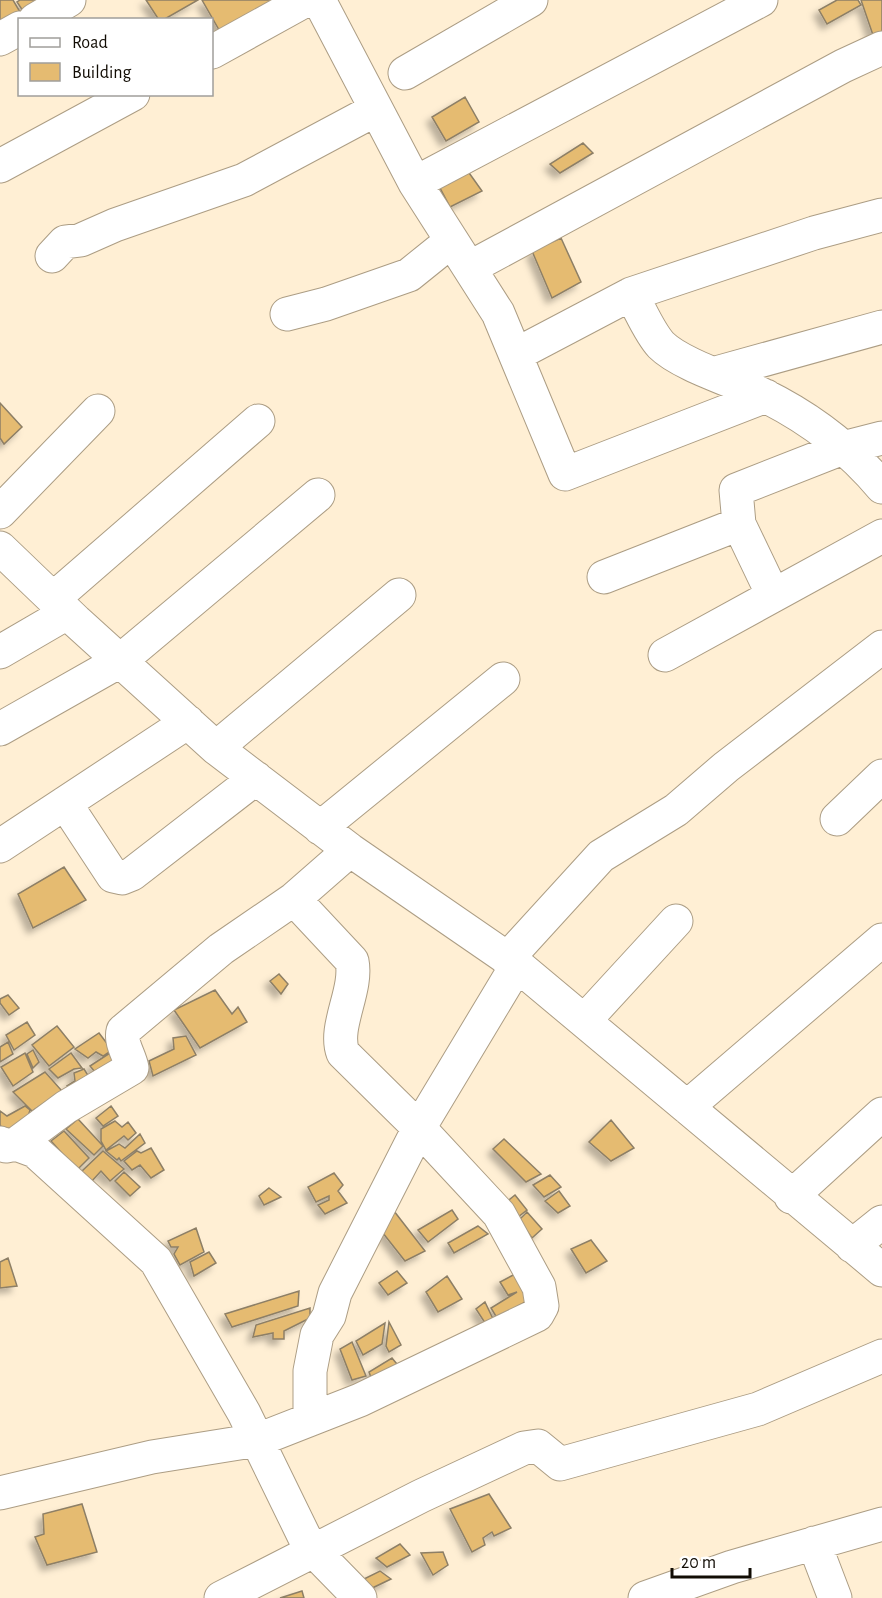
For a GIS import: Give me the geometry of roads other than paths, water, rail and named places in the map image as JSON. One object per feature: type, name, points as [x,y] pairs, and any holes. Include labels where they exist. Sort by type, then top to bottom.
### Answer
[{"type":"street","points":[[38,18],[69,0]]},
{"type":"street","points":[[213,51],[306,0]]},
{"type":"street","points":[[319,0],[415,183],[450,242],[471,267],[498,313],[565,474],[766,396]]},
{"type":"street","points":[[405,73],[531,0]]},
{"type":"street","points":[[415,183],[761,0]]},
{"type":"street","points":[[0,39],[18,29]]},
{"type":"street","points":[[471,267],[882,48]]},
{"type":"street","points":[[0,166],[129,96]]},
{"type":"street","points":[[52,256],[65,242],[81,240],[115,225],[244,180],[375,110]]},
{"type":"street","points":[[517,354],[631,294],[814,233],[882,215]]},
{"type":"street","points":[[287,314],[326,304],[409,275],[450,242]]},
{"type":"street","points":[[631,294],[661,344],[675,355],[766,396],[818,429],[863,464],[882,487]]},
{"type":"street","points":[[716,374],[882,327]]},
{"type":"street","points":[[0,512],[98,411]]},
{"type":"street","points":[[0,652],[60,606],[258,421]]},
{"type":"street","points":[[773,595],[739,524],[736,490],[843,448],[882,438]]},
{"type":"street","points":[[0,729],[120,661],[318,495]]},
{"type":"street","points":[[604,577],[739,524]]},
{"type":"street","points":[[665,655],[882,536]]},
{"type":"street","points":[[0,548],[216,748],[350,850],[512,962],[585,1020],[791,1197],[882,1270]]},
{"type":"street","points":[[216,748],[399,595]]},
{"type":"street","points":[[310,1419],[310,1371],[317,1335],[329,1316],[335,1293],[375,1210],[512,962],[601,856],[676,810],[726,767],[882,647]]},
{"type":"street","points":[[321,828],[503,679]]},
{"type":"street","points":[[0,846],[188,722]]},
{"type":"street","points":[[837,819],[882,776]]},
{"type":"street","points":[[65,803],[113,876],[122,878],[132,874],[256,778]]},
{"type":"street","points":[[8,1143],[132,1068],[131,1057],[121,1039],[123,1031],[220,949],[294,898],[350,850]]},
{"type":"street","points":[[0,1493],[152,1457],[258,1440],[360,1400],[537,1315],[542,1306],[539,1287],[499,1214],[419,1128],[343,1053],[340,1042],[354,969],[352,961],[294,898]]},
{"type":"street","points":[[585,1020],[676,921]]},
{"type":"street","points":[[687,1107],[882,940]]},
{"type":"street","points":[[791,1197],[882,1114]]},
{"type":"street","points":[[8,1143],[36,1151],[156,1261],[258,1440],[304,1536],[315,1552],[360,1598]]},
{"type":"street","points":[[852,1246],[882,1222]]},
{"type":"street","points":[[221,1598],[524,1448],[538,1446],[560,1464],[634,1445],[758,1409],[882,1356]]},
{"type":"street","points":[[654,1596],[732,1567],[882,1524]]},
{"type":"street","points":[[814,1543],[836,1598]]}]
